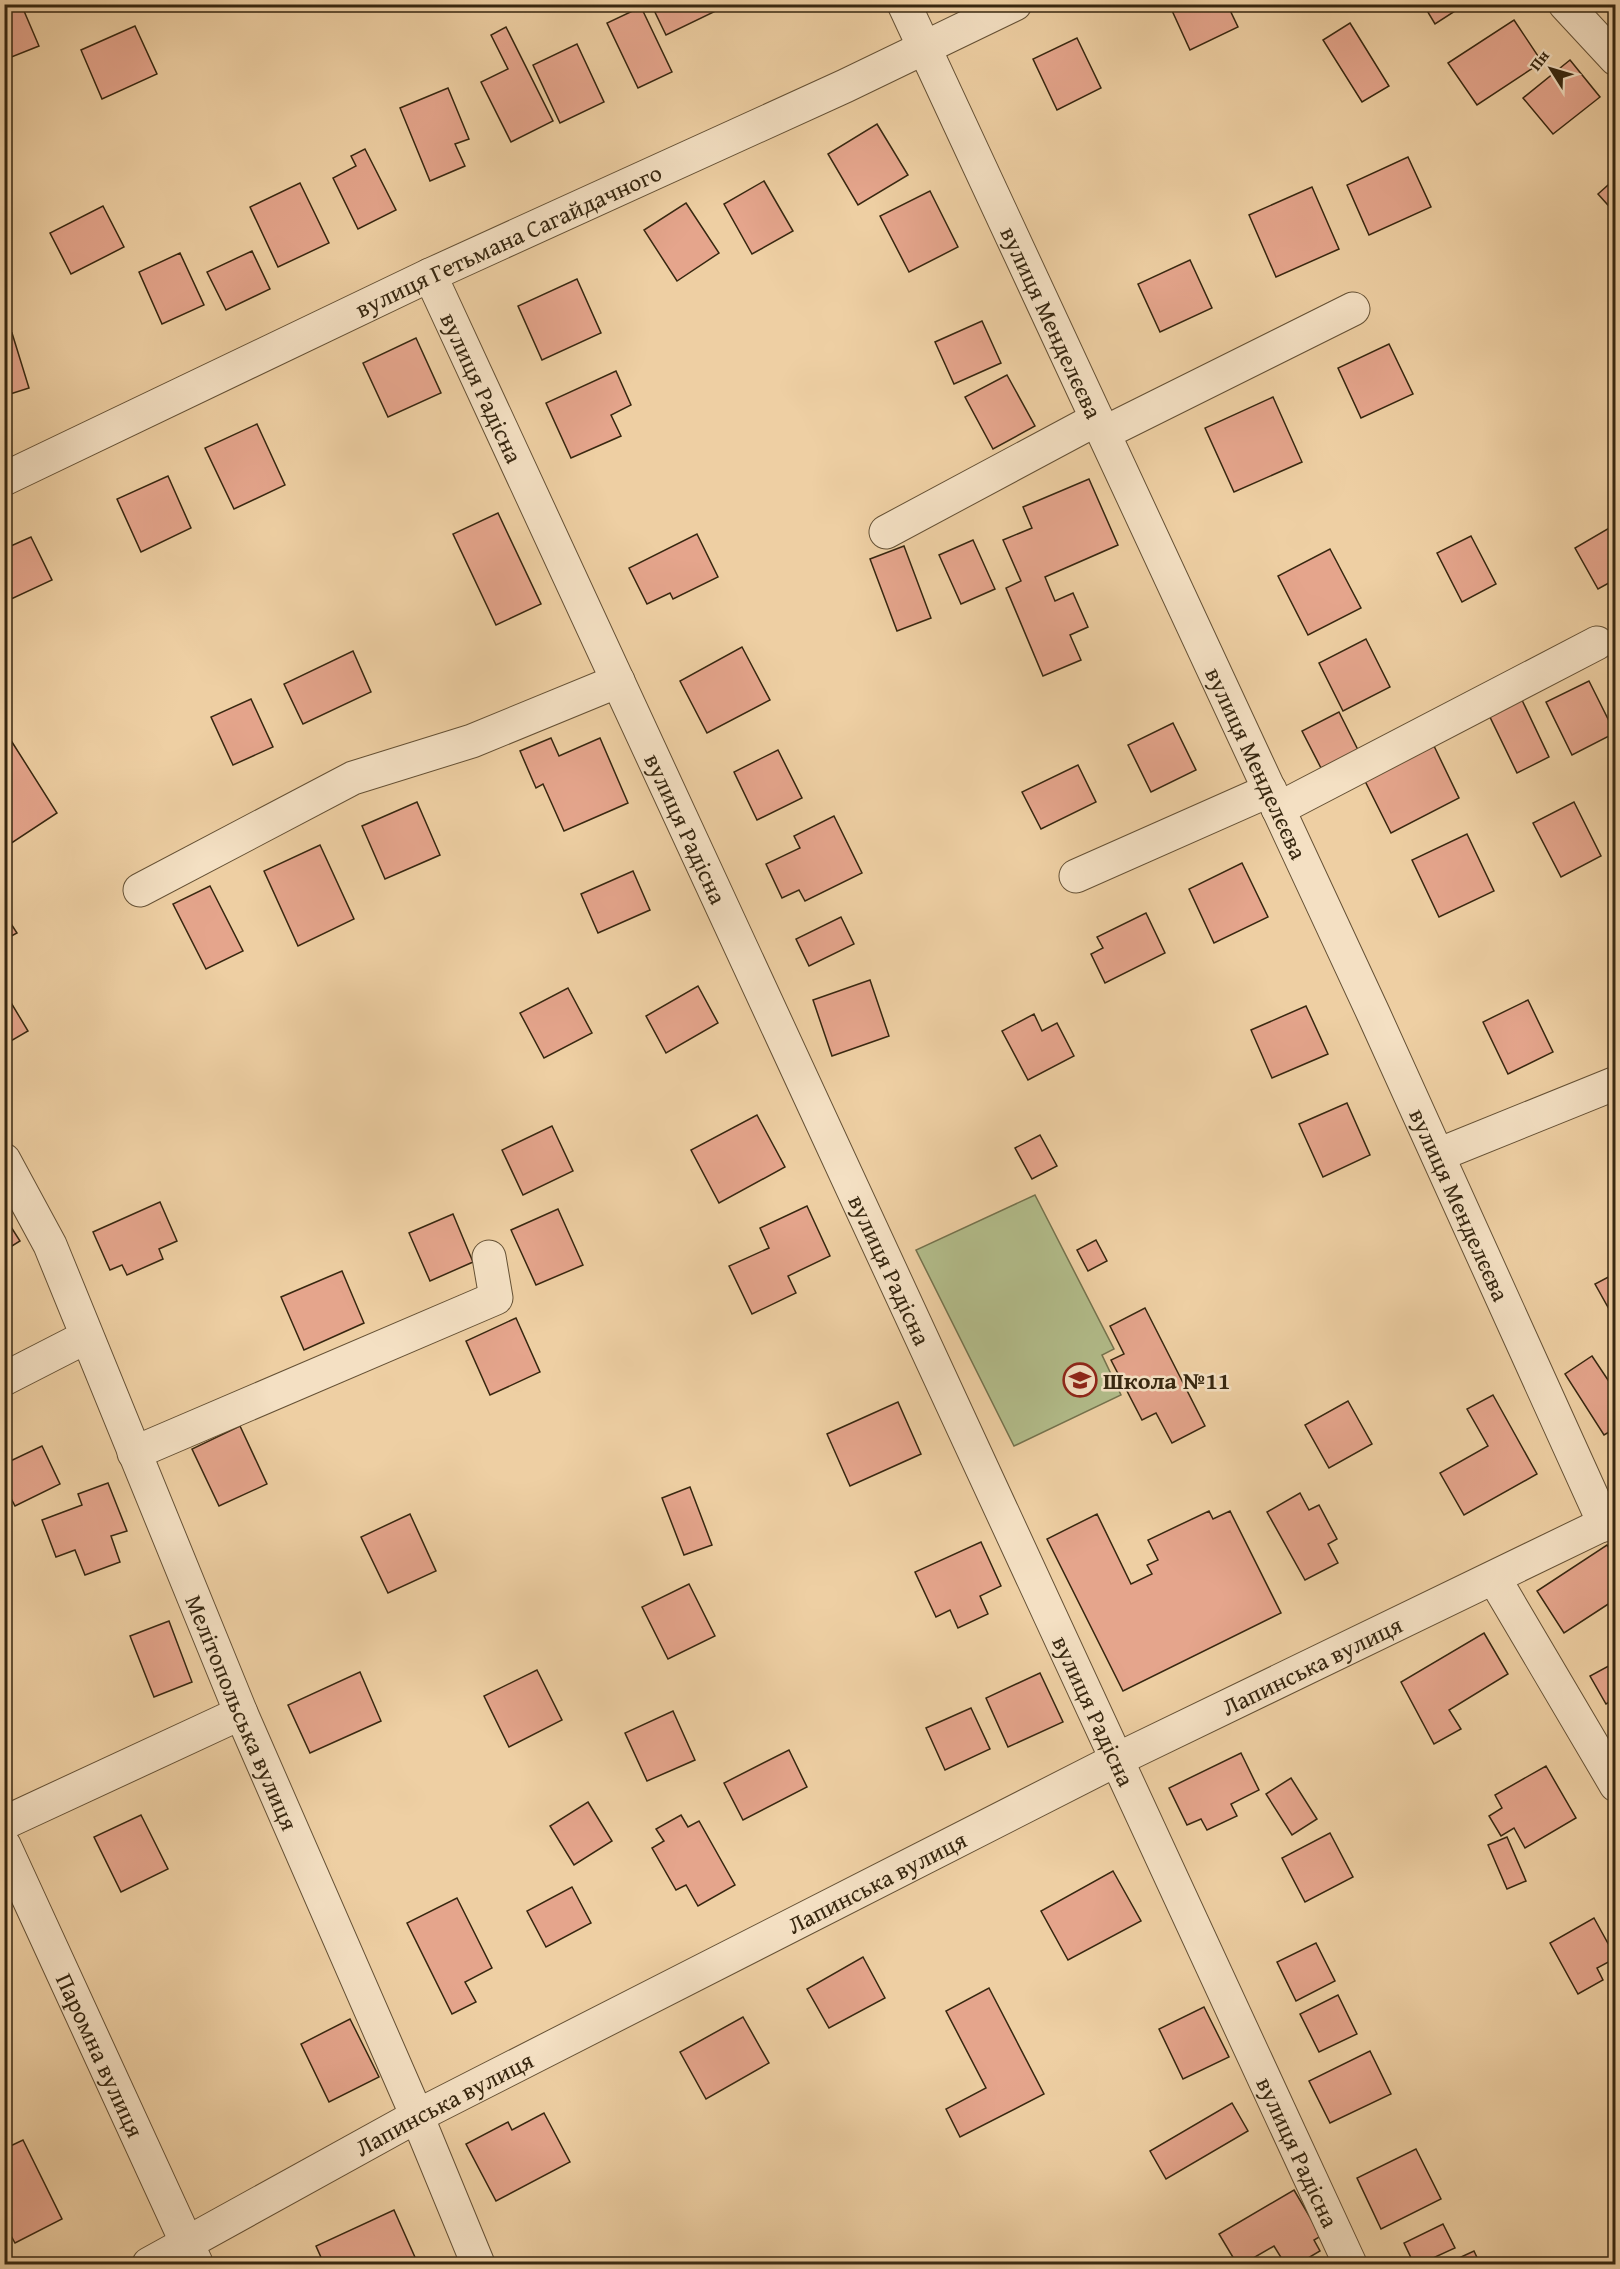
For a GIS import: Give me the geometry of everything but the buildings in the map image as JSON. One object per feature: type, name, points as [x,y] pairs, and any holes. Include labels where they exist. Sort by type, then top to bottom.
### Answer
[{"type":"street","name":"вулиця Менделєєва","points":[[904,4],[1610,1522]]},
{"type":"street","name":"вулиця Гетьмана Сагайдачного","points":[[4,479],[430,275],[925,48],[1014,4]]},
{"type":"street","points":[[1565,4],[1616,59]]},
{"type":"street","name":"вулиця Радісна","points":[[430,275],[1350,2265]]},
{"type":"street","points":[[885,532],[1100,426],[1353,309]]},
{"type":"street","points":[[1076,876],[1274,800],[1597,643]]},
{"type":"street","points":[[140,890],[353,778],[472,741],[618,681]]},
{"type":"street","points":[[1438,1155],[1616,1083]]},
{"type":"street","name":"Мелітопольська вулиця","points":[[4,1160],[50,1245],[242,1713],[417,2116],[478,2265]]},
{"type":"street","points":[[134,1453],[496,1298],[489,1257]]},
{"type":"street","points":[[4,1379],[86,1337]]},
{"type":"street","name":"Лапинська вулиця","points":[[149,2265],[191,2254],[417,2116],[1118,1759],[1610,1522]]},
{"type":"street","points":[[1494,1578],[1616,1785]]},
{"type":"street","points":[[4,1823],[242,1713]]},
{"type":"street","name":"Паромна вулиця","points":[[4,1845],[191,2254]]},
{"type":"green space","points":[[1035,1195],[1114,1349],[1102,1355],[1121,1395],[1014,1446],[916,1250]]},
{"type":"place","name":"Школа №11","points":[[1080,1380]]}]
